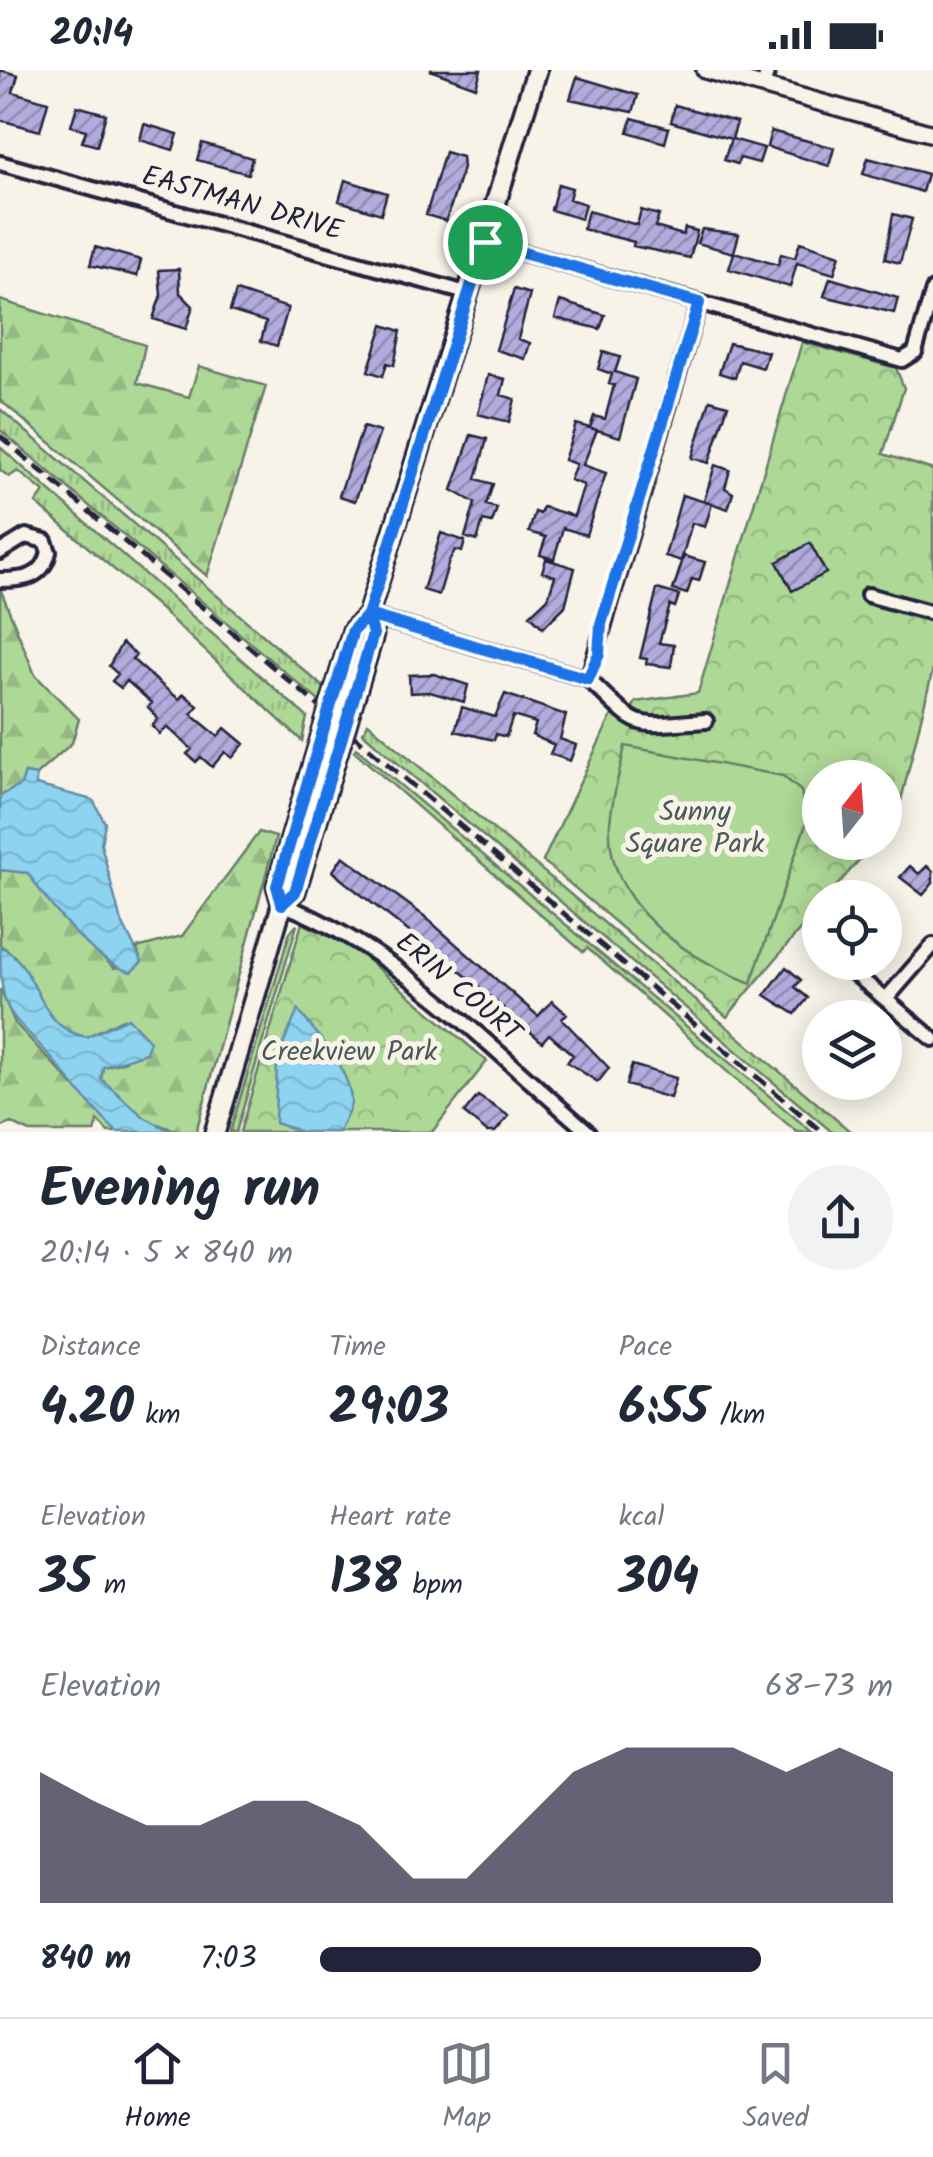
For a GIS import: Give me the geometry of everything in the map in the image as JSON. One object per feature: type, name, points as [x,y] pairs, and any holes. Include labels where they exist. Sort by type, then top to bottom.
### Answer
[{"type":"main road","points":[[215,1132],[282,904],[295,892],[368,652],[373,634],[368,615],[536,70]]},
{"type":"street","points":[[705,70],[766,78],[933,134]]},
{"type":"street","name":"EASTMAN DRIVE","points":[[0,163],[470,294]]},
{"type":"street","points":[[485,242],[910,358],[933,290]]},
{"type":"street","points":[[588,679],[699,303]]},
{"type":"street","points":[[0,552],[26,536],[45,541],[49,552],[40,573],[28,579],[0,580]]},
{"type":"street","points":[[868,595],[933,613]]},
{"type":"street","points":[[368,615],[588,679],[630,721],[641,726],[706,720]]},
{"type":"street","name":"ERIN COURT","points":[[282,904],[334,925],[375,950],[588,1132]]},
{"type":"street","points":[[886,999],[933,944]]},
{"type":"street","points":[[862,980],[933,1039]]},
{"type":"green space","points":[[0,300],[145,345],[137,383],[189,397],[199,366],[266,386],[207,576],[0,400]]},
{"type":"green space","name":"Sunny Square Park","points":[[802,342],[896,368],[904,388],[883,454],[933,470],[933,669],[902,797],[902,760],[802,760],[802,860],[859,860],[842,880],[802,880],[802,927],[727,1017],[543,861],[619,700],[631,710],[636,702],[698,693]]},
{"type":"green space","points":[[0,409],[321,685],[325,689],[320,702],[0,430]]},
{"type":"green space","points":[[0,447],[307,717],[302,741],[157,606],[36,503],[44,492],[18,471],[9,477],[0,470]]},
{"type":"green space","points":[[0,588],[35,675],[79,719],[72,743],[36,775],[25,773],[21,785],[0,796]]},
{"type":"green space","points":[[368,723],[802,1091],[802,1100],[813,1100],[851,1132],[832,1132],[363,733]]},
{"type":"green space","points":[[625,746],[783,776],[801,791],[802,835],[751,983],[676,943],[635,903],[612,852],[614,794]]},
{"type":"green space","points":[[356,748],[812,1132],[797,1132],[587,948],[583,952],[354,751]]},
{"type":"green space","points":[[259,832],[276,837],[196,1132],[169,1128],[130,1109],[101,1079],[103,1067],[126,1061],[123,1019],[86,1037],[69,1031],[47,1010],[14,955],[0,945],[0,870],[28,873],[68,925],[114,968],[141,962],[137,948],[182,936]]},
{"type":"green space","name":"Creekview Park","points":[[302,923],[356,950],[487,1061],[432,1132],[240,1132]]},
{"type":"green space","points":[[297,925],[236,1132],[230,1132],[290,932]]},
{"type":"green space","points":[[0,989],[15,1023],[117,1132],[108,1132],[98,1121],[95,1132],[30,1132],[11,1123],[0,1128]]},
{"type":"water","points":[[25,773],[36,775],[36,785],[93,800],[105,823],[101,844],[120,918],[142,962],[131,972],[88,945],[28,873],[0,870],[0,796],[21,785]]},
{"type":"water","points":[[0,946],[24,968],[47,1010],[69,1031],[86,1037],[128,1018],[150,1041],[146,1053],[103,1067],[101,1079],[144,1117],[172,1132],[117,1132],[100,1115],[10,1012],[2,988]]},
{"type":"water","points":[[298,1010],[345,1077],[351,1105],[339,1132],[301,1132],[275,1123],[277,1059]]},
{"type":"building","points":[[0,70],[18,75],[13,92],[48,102],[40,131],[0,120]]},
{"type":"building","points":[[430,70],[481,70],[476,87]]},
{"type":"building","points":[[577,77],[638,95],[633,112],[570,99]]},
{"type":"building","points":[[675,105],[737,122],[732,139],[764,148],[759,163],[740,158],[737,164],[724,160],[731,139],[671,122]]},
{"type":"building","points":[[77,106],[106,114],[97,146],[82,142],[86,130],[71,126]]},
{"type":"building","points":[[632,118],[669,128],[665,143],[628,132]]},
{"type":"building","points":[[144,124],[178,134],[173,150],[140,140]]},
{"type":"building","points":[[771,131],[834,148],[829,166],[767,147]]},
{"type":"building","points":[[202,143],[252,158],[248,174],[197,160]]},
{"type":"building","points":[[445,152],[462,157],[463,168],[446,221],[426,215]]},
{"type":"building","points":[[868,158],[927,174],[922,192],[863,174]]},
{"type":"building","points":[[345,180],[387,193],[381,214],[339,201]]},
{"type":"building","points":[[558,184],[572,188],[569,199],[585,204],[581,219],[551,210]]},
{"type":"building","points":[[641,210],[659,215],[655,227],[683,235],[685,228],[697,231],[690,258],[633,246],[634,242],[583,229],[588,211],[637,225]]},
{"type":"building","points":[[893,214],[912,219],[900,263],[885,259]]},
{"type":"building","points":[[702,229],[739,234],[734,252],[778,265],[781,254],[795,258],[800,242],[840,255],[834,274],[797,263],[790,287],[729,269],[734,253],[697,243]]},
{"type":"building","points":[[95,247],[141,260],[137,276],[90,265]]},
{"type":"building","points":[[179,269],[180,293],[193,306],[186,329],[153,319],[161,295],[159,270]]},
{"type":"building","points":[[830,278],[898,298],[894,313],[824,296]]},
{"type":"building","points":[[514,289],[530,294],[518,339],[530,343],[525,359],[496,350]]},
{"type":"building","points":[[236,291],[288,308],[277,346],[261,341],[266,322],[230,311]]},
{"type":"building","points":[[560,301],[605,315],[600,329],[555,318]]},
{"type":"building","points":[[383,325],[401,331],[394,365],[387,363],[383,376],[368,371]]},
{"type":"building","points":[[729,343],[768,352],[763,368],[740,361],[735,378],[719,373]]},
{"type":"building","points":[[603,352],[620,357],[615,372],[636,379],[620,437],[590,428],[594,416],[605,419],[614,385],[609,384],[612,374],[598,369]]},
{"type":"building","points":[[488,375],[505,379],[501,395],[515,399],[509,422],[478,414]]},
{"type":"building","points":[[710,400],[728,405],[709,463],[692,458]]},
{"type":"building","points":[[576,424],[597,430],[583,465],[606,473],[586,535],[563,528],[554,559],[540,555],[546,537],[529,532],[535,512],[540,514],[543,507],[574,516],[584,485],[570,480],[576,464],[564,460]]},
{"type":"building","points":[[363,427],[380,432],[355,501],[339,496]]},
{"type":"building","points":[[471,435],[487,439],[476,479],[493,484],[486,505],[497,508],[492,523],[483,521],[477,541],[465,537],[475,503],[452,490]]},
{"type":"building","points":[[715,465],[730,470],[725,488],[733,493],[728,509],[704,501]]},
{"type":"building","points":[[682,495],[712,504],[705,527],[692,523],[681,561],[665,556]]},
{"type":"building","points":[[441,533],[465,541],[462,552],[455,550],[449,561],[439,595],[423,590]]},
{"type":"building","points":[[810,543],[826,573],[792,591],[777,562]]},
{"type":"building","points":[[684,556],[705,562],[699,581],[692,579],[687,594],[673,590]]},
{"type":"building","points":[[546,559],[575,568],[565,606],[543,628],[530,615],[548,598],[555,576],[542,572]]},
{"type":"building","points":[[657,589],[679,595],[675,607],[670,605],[659,643],[674,645],[671,667],[646,664],[647,659],[640,658]]},
{"type":"building","points":[[122,643],[136,655],[132,659],[165,688],[179,699],[184,694],[198,706],[191,714],[218,736],[225,728],[244,744],[232,758],[225,752],[212,767],[201,757],[196,762],[187,754],[192,749],[167,727],[160,734],[152,726],[158,719],[148,707],[152,703],[127,681],[121,688],[112,681],[118,674],[109,666]]},
{"type":"building","points":[[434,674],[468,685],[464,702],[430,692],[410,693],[409,675]]},
{"type":"building","points":[[505,694],[566,715],[560,739],[576,745],[570,761],[550,754],[554,745],[532,735],[536,723],[513,716],[506,737],[496,734],[494,740],[455,731],[462,707],[495,717]]},
{"type":"building","points":[[343,856],[424,916],[538,1016],[552,1001],[567,1014],[562,1019],[609,1068],[598,1082],[567,1062],[573,1055],[549,1034],[542,1042],[470,979],[341,879],[333,871]]},
{"type":"building","points":[[910,866],[919,874],[927,866],[933,871],[933,883],[923,895],[900,877]]},
{"type":"building","points":[[786,967],[801,980],[795,987],[808,998],[802,1000],[795,1014],[765,995]]},
{"type":"building","points":[[632,1065],[676,1078],[670,1098],[626,1085]]},
{"type":"building","points":[[478,1096],[509,1116],[495,1132],[487,1132],[464,1113]]},
{"type":"railway","points":[[0,436],[822,1132]]},
{"type":"route","points":[[485,242],[368,615],[373,634],[295,892],[282,904],[277,886],[327,712],[353,630],[368,615],[588,679],[599,654],[601,624],[699,303],[485,242]]}]
